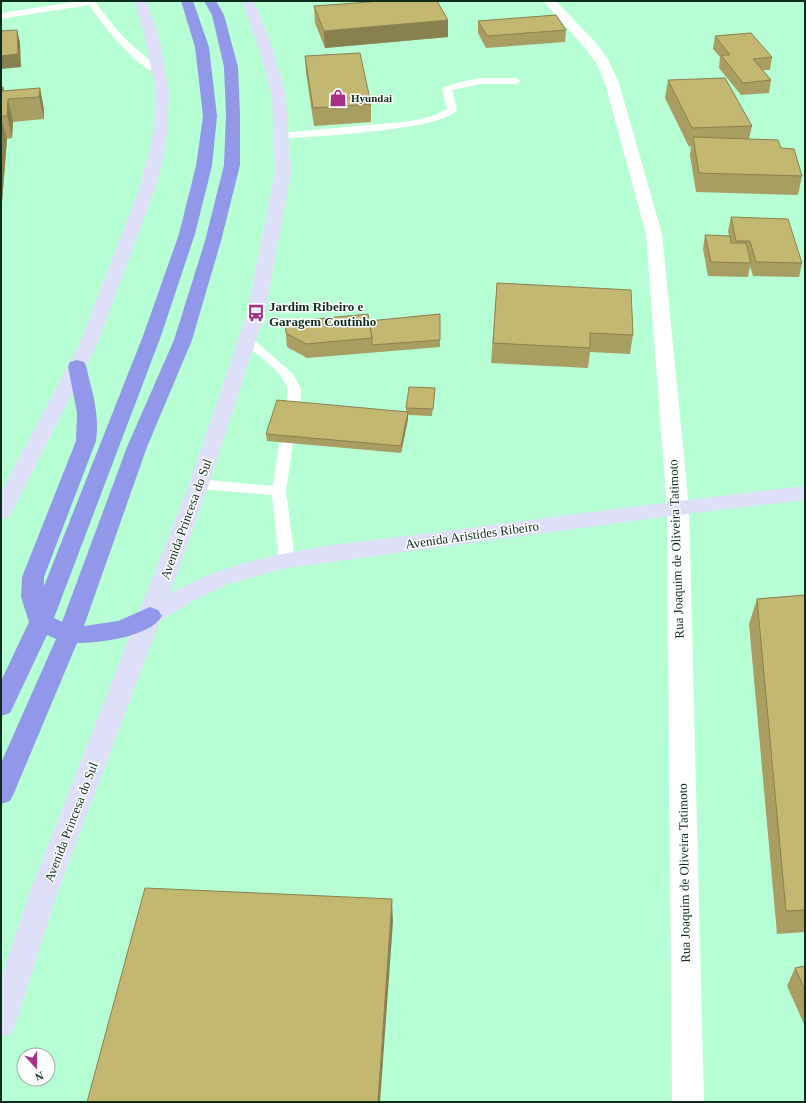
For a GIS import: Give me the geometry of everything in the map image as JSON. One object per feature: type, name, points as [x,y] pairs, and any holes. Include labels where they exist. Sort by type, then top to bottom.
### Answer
[{"type":"highway","points":[[1,706],[41,622],[152,336],[187,234],[204,166],[210,116],[202,48],[188,1]]},
{"type":"highway","points":[[1,793],[69,635],[137,447],[183,340],[213,241],[232,165],[233,115],[231,67],[218,15],[210,1]]},
{"type":"highway","points":[[77,366],[88,416],[89,428],[86,441],[34,577],[32,597],[41,622],[69,635],[95,634],[123,629],[150,616]]},
{"type":"main road","points":[[1,512],[90,338],[147,189],[161,124],[162,89],[152,37],[140,1]]},
{"type":"main road","name":"Avenida Princesa do Sul","points":[[1,1023],[42,894],[150,616],[199,484],[256,313],[283,173],[279,96],[266,49],[248,1]]},
{"type":"main road","name":"Avenida Aristides Ribeiro","points":[[150,616],[187,594],[221,578],[288,560],[678,508],[805,493]]},
{"type":"street","name":"Rua Joaquim de Oliveira Tatimoto","points":[[549,1],[590,45],[603,62],[612,83],[654,234],[678,508],[688,1102]]},
{"type":"lane","points":[[1,16],[91,1],[113,34],[138,58],[158,70]]},
{"type":"lane","points":[[281,136],[358,130],[426,121],[440,117],[452,110],[447,88],[485,80],[516,81]]},
{"type":"lane","points":[[247,340],[287,374],[294,389],[293,409]]},
{"type":"lane","points":[[286,443],[279,491],[288,560]]},
{"type":"lane","points":[[199,484],[279,491]]},
{"type":"building","points":[[381,1],[437,1],[448,20],[324,31],[314,6]]},
{"type":"building","points":[[556,15],[566,30],[487,36],[478,21]]},
{"type":"building","points":[[17,30],[18,54],[1,56],[1,31]]},
{"type":"building","points":[[751,33],[772,57],[753,59],[771,80],[743,83],[721,55],[730,55],[715,36]]},
{"type":"building","name":"Hyundai","points":[[360,53],[371,104],[313,108],[305,56]]},
{"type":"building","points":[[725,78],[752,126],[692,128],[668,80]]},
{"type":"building","points":[[1,87],[3,87],[2,91],[40,88],[39,97],[8,99],[7,116],[1,116]]},
{"type":"building","points":[[693,137],[778,140],[781,148],[794,149],[802,176],[699,173]]},
{"type":"building","points":[[731,217],[788,219],[802,263],[756,262],[750,241],[736,241]]},
{"type":"building","points":[[705,235],[730,236],[731,243],[746,243],[751,263],[711,262]]},
{"type":"building","points":[[497,283],[631,290],[633,335],[590,333],[590,348],[493,343]]},
{"type":"building","points":[[368,314],[372,338],[306,344],[286,333],[285,322]]},
{"type":"building","points":[[440,314],[440,340],[372,345],[369,321]]},
{"type":"building","points":[[409,387],[435,388],[433,409],[406,408]]},
{"type":"building","points":[[277,400],[408,412],[401,446],[266,434]]},
{"type":"building","points":[[805,595],[805,910],[786,911],[757,599]]},
{"type":"building","points":[[145,888],[392,899],[378,1102],[87,1102]]},
{"type":"building","points":[[805,966],[805,990],[795,968]]},
{"type":"place","name":"Hyundai","points":[[338,98]]},
{"type":"place","name":"Jardim Ribeiro e Garagem Coutinho","points":[[256,313]]}]
